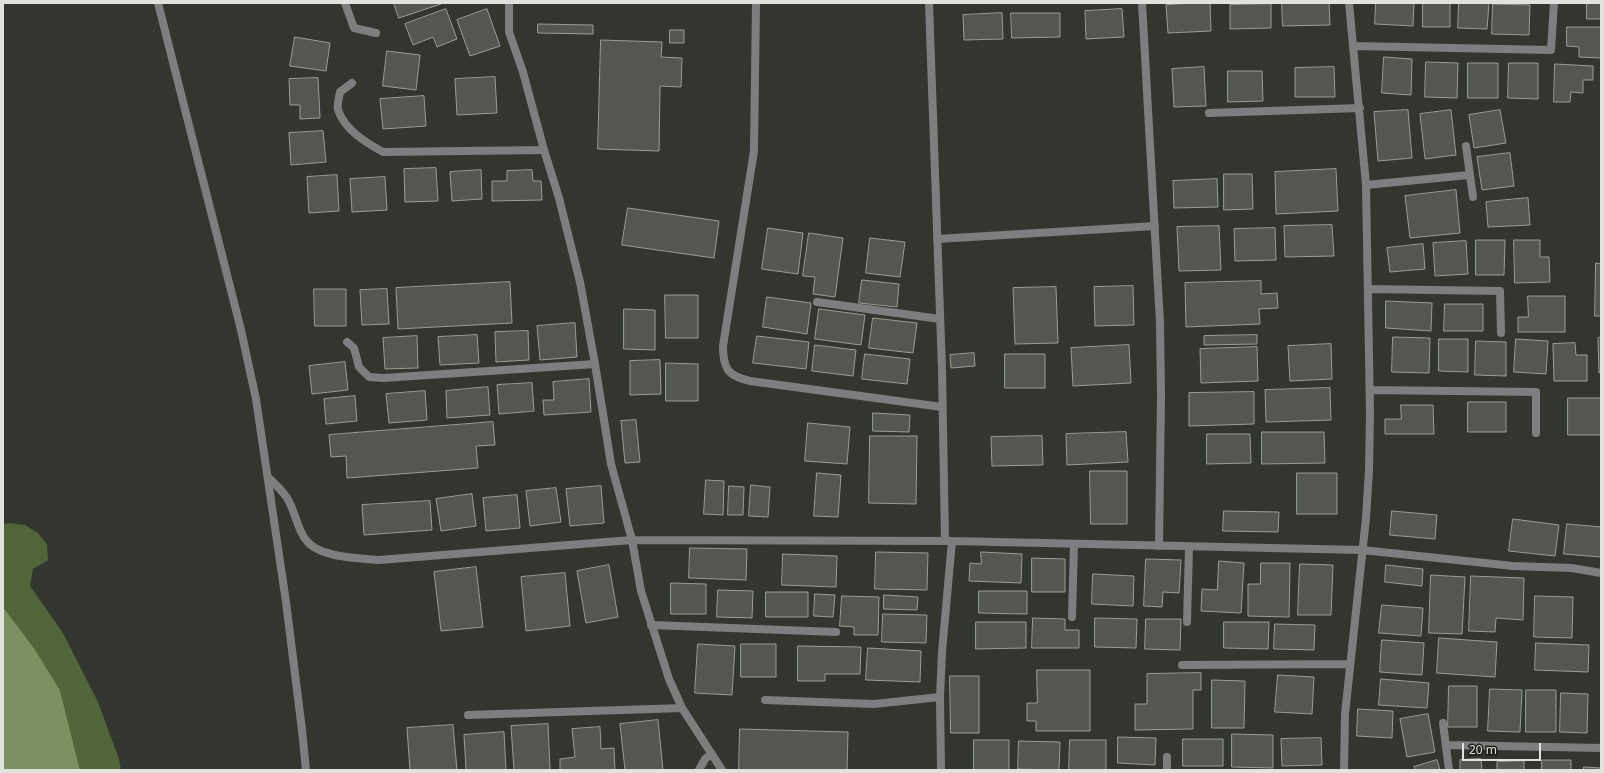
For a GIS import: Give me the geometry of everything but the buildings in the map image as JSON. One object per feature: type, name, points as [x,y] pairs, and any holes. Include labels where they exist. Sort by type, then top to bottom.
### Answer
[{"type":"street","points":[[158,3],[241,330],[256,399],[268,477],[306,770]]},
{"type":"street","points":[[345,3],[354,28],[376,33]]},
{"type":"street","points":[[510,3],[509,32],[523,72],[544,150],[559,198],[580,282],[611,464],[632,540],[641,591],[669,679],[682,708],[722,770]]},
{"type":"street","points":[[756,3],[754,151],[723,346],[723,358],[728,370],[735,377],[750,381],[942,407]]},
{"type":"street","points":[[929,3],[942,407],[949,541],[940,697],[941,770]]},
{"type":"street","points":[[1142,3],[1156,226],[1160,323],[1161,396],[1159,546]]},
{"type":"street","points":[[1344,770],[1344,714],[1369,470],[1370,390],[1366,185],[1349,3]]},
{"type":"street","points":[[1354,46],[1551,50],[1554,3]]},
{"type":"street","points":[[352,83],[340,92],[338,109],[346,125],[366,142],[383,152],[544,150]]},
{"type":"street","points":[[1209,113],[1360,108]]},
{"type":"street","points":[[1466,146],[1473,197]]},
{"type":"street","points":[[1366,185],[1470,175]]},
{"type":"street","points":[[937,239],[1156,226]]},
{"type":"street","points":[[1368,289],[1500,291],[1500,332]]},
{"type":"street","points":[[817,302],[940,319]]},
{"type":"street","points":[[347,342],[354,348],[359,367],[369,377],[383,378],[595,364]]},
{"type":"street","points":[[1370,390],[1536,392],[1536,433]]},
{"type":"street","points":[[268,477],[287,498],[306,540],[316,548],[333,554],[380,560],[632,540],[949,541],[1362,550],[1513,566],[1572,568],[1601,573]]},
{"type":"street","points":[[1072,617],[1074,544]]},
{"type":"street","points":[[1187,622],[1188,547]]},
{"type":"street","points":[[651,625],[836,632]]},
{"type":"street","points":[[1182,664],[1350,664]]},
{"type":"street","points":[[765,700],[874,704],[940,697]]},
{"type":"street","points":[[468,715],[682,708]]},
{"type":"street","points":[[1443,723],[1449,770]]},
{"type":"street","points":[[1446,745],[1601,748]]},
{"type":"street","points":[[699,770],[705,759],[711,754]]},
{"type":"street","points":[[1167,757],[1167,770]]},
{"type":"shaded area","points":[[9,523],[25,525],[38,533],[47,544],[48,560],[33,569],[30,586],[63,633],[98,702],[119,759],[121,770],[80,770],[60,690],[34,648],[3,607],[3,524]]},
{"type":"shaded area","points":[[3,607],[34,648],[60,690],[80,770],[3,770]]}]
